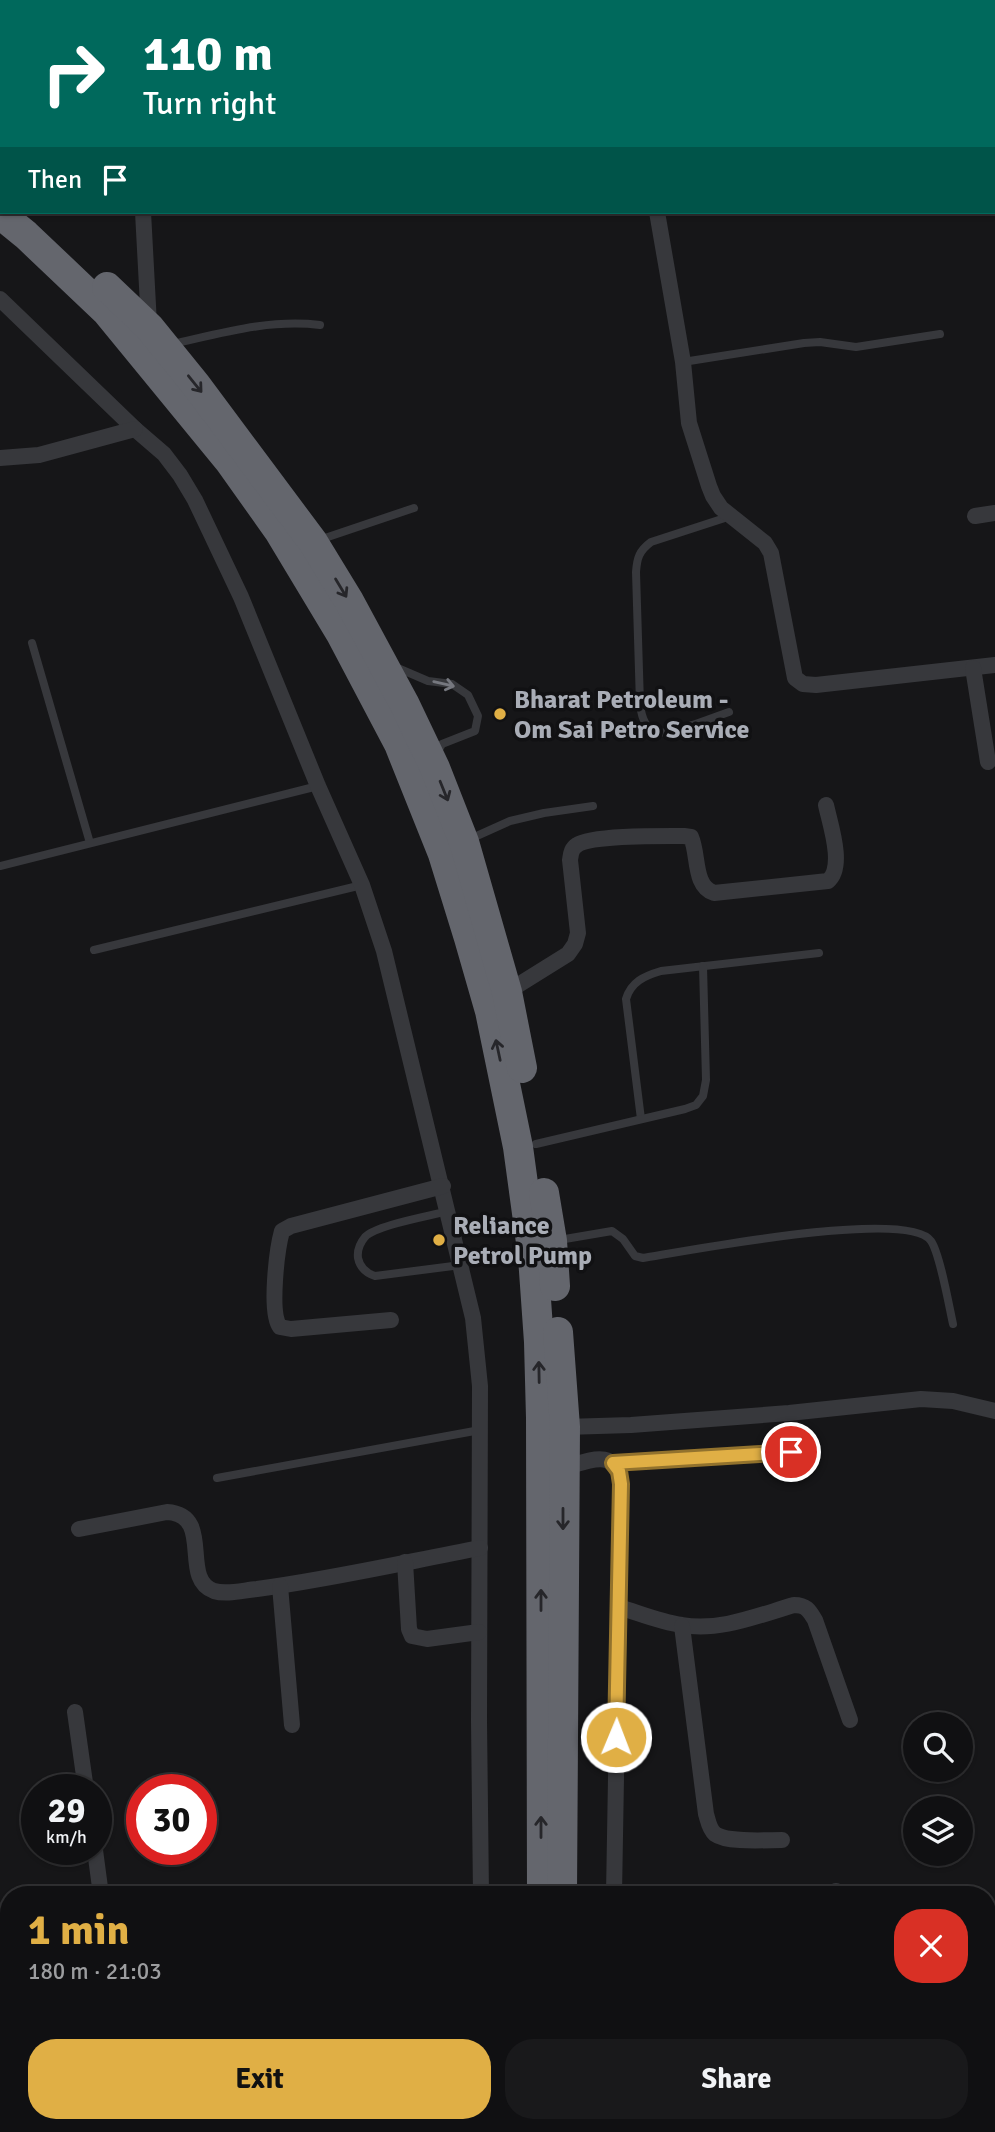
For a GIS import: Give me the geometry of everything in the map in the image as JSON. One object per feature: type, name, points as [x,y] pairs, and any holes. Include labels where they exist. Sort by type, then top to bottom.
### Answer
[{"type":"highway","points":[[0,214],[107,312],[229,462],[279,531],[341,634],[399,744],[443,854],[489,1011],[518,1147],[533,1257],[541,1418],[541,1886]]},
{"type":"highway","points":[[30,214],[156,337],[204,396],[313,542],[349,601],[404,703],[432,761],[464,842],[507,992],[552,1241],[565,1427],[562,1886]]},
{"type":"street","points":[[143,214],[156,337]]},
{"type":"street","points":[[657,214],[683,362],[687,413],[692,434],[713,496],[721,508],[765,543],[771,554],[795,678],[803,684],[816,685],[995,665]]},
{"type":"street","points":[[0,299],[164,454],[195,499],[241,597],[318,786],[362,885],[384,951],[443,1186],[473,1318],[479,1359],[481,1886]]},
{"type":"street","points":[[0,458],[39,454],[135,429]]},
{"type":"street","points":[[975,516],[995,513]]},
{"type":"street","points":[[972,668],[988,762]]},
{"type":"street","points":[[507,992],[568,954],[575,944],[578,933],[570,860],[572,850],[580,843],[625,838],[684,835],[691,837],[695,844],[702,885],[706,891],[714,893],[828,881],[834,877],[837,861],[827,805]]},
{"type":"street","points":[[391,1320],[290,1329],[280,1327],[275,1321],[274,1311],[282,1231],[290,1226],[443,1186]]},
{"type":"street","points":[[565,1427],[631,1425],[789,1413],[921,1399],[953,1401],[995,1411]]},
{"type":"street","points":[[563,1468],[602,1458],[613,1463],[619,1471],[621,1484],[614,1886]]},
{"type":"street","points":[[79,1529],[167,1512],[177,1513],[186,1517],[192,1527],[200,1575],[206,1586],[214,1591],[228,1592],[280,1586],[480,1548]]},
{"type":"street","points":[[405,1562],[409,1629],[412,1636],[427,1639],[479,1632]]},
{"type":"street","points":[[280,1586],[292,1724]]},
{"type":"street","points":[[619,1607],[682,1626],[715,1626],[802,1605],[809,1609],[815,1620],[850,1720]]},
{"type":"street","points":[[682,1626],[709,1826],[716,1835],[730,1839],[782,1840]]},
{"type":"street","points":[[75,1712],[84,1774]]},
{"type":"street","points":[[97,1865],[100,1886]]},
{"type":"lane","points":[[156,337],[295,322],[320,325]]},
{"type":"lane","points":[[683,362],[804,343],[820,342],[856,347],[940,334]]},
{"type":"lane","points":[[313,542],[414,508]]},
{"type":"lane","points":[[729,712],[667,734],[655,733],[647,727],[641,716],[640,704],[636,572],[637,558],[651,542],[731,516]]},
{"type":"lane","points":[[32,642],[90,843]]},
{"type":"lane","points":[[381,660],[428,681],[452,684],[468,695],[478,716],[475,731],[442,744],[432,761]]},
{"type":"lane","points":[[0,866],[318,786]]},
{"type":"lane","points":[[464,842],[518,819],[593,806]]},
{"type":"lane","points":[[94,950],[362,885]]},
{"type":"lane","points":[[641,1119],[626,1011],[629,989],[638,980],[649,975],[703,966],[819,953]]},
{"type":"lane","points":[[536,1143],[696,1105],[703,1096],[706,1080],[703,966]]},
{"type":"lane","points":[[448,1211],[376,1229],[365,1237],[358,1248],[358,1259],[361,1268],[376,1276],[461,1265]]},
{"type":"lane","points":[[552,1241],[611,1231],[623,1239],[635,1256],[643,1258],[839,1229],[908,1229],[931,1240],[953,1324]]},
{"type":"lane","points":[[217,1478],[480,1430]]},
{"type":"lane","points":[[613,1463],[791,1452]]},
{"type":"place","name":"Bharat Petroleum - Om Sai Petro Service","points":[[500,714]]},
{"type":"place","name":"Reliance Petrol Pump","points":[[439,1240]]},
{"type":"route","points":[[616,1737],[621,1484],[619,1471],[613,1463],[791,1452]]}]
